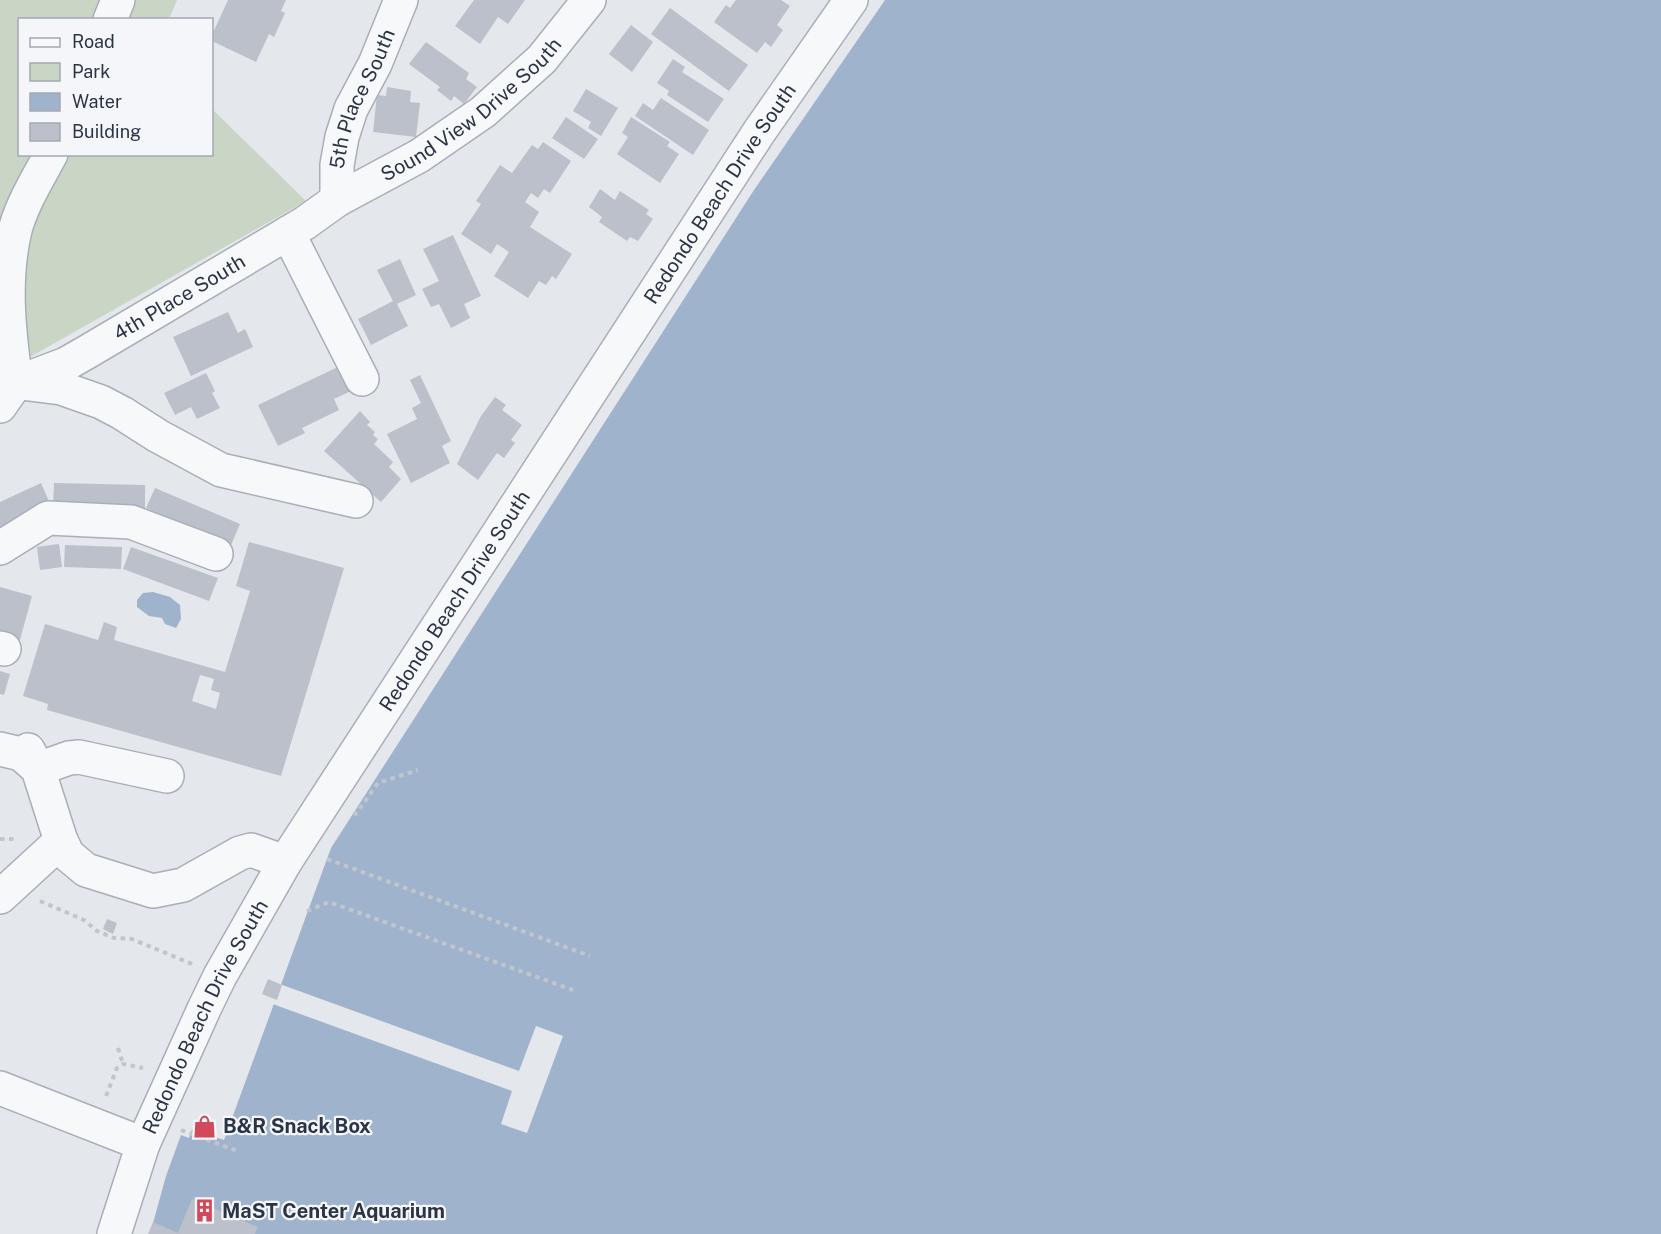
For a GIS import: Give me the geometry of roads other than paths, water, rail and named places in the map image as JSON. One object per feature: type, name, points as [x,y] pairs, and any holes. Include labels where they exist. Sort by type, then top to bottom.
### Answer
[{"type":"street","points":[[111,18],[118,0]]},
{"type":"street","name":"5th Place South","points":[[337,200],[337,165],[342,137],[351,109],[375,64],[401,0]]},
{"type":"street","name":"Sound View Drive South","points":[[337,200],[419,156],[483,112],[542,59],[589,0]]},
{"type":"street","name":"Redondo Beach Drive South","points":[[114,1234],[143,1144],[220,976],[285,862],[759,132],[851,0]]},
{"type":"street","points":[[50,156],[29,196],[14,238],[9,282],[8,394],[61,388],[101,402],[221,470],[356,501]]},
{"type":"street","name":"4th Place South","points":[[8,394],[87,352],[288,233],[337,200]]},
{"type":"street","points":[[288,233],[362,379]]},
{"type":"street","points":[[0,548],[48,518],[131,522],[216,554]]},
{"type":"street","points":[[0,728],[13,732],[22,740],[38,769],[61,841],[68,855],[86,870],[153,891],[183,885],[240,853],[251,850],[285,862]]},
{"type":"street","points":[[0,749],[21,754],[38,769]]},
{"type":"street","points":[[38,769],[69,758],[79,757],[167,776]]},
{"type":"street","points":[[0,897],[61,841]]},
{"type":"street","points":[[0,1088],[143,1144]]},
{"type":"water","points":[[885,0],[1661,0],[1661,1234],[150,1234],[166,1176],[181,1135],[189,1138],[192,1129],[224,1140],[331,848],[754,190]]},
{"type":"water","points":[[153,592],[170,597],[180,605],[181,619],[176,628],[165,624],[162,618],[149,616],[137,607],[137,600],[143,593]]},
{"type":"place","name":"B&R Snack Box","points":[[205,1126]]},
{"type":"place","name":"MaST Center Aquarium","points":[[204,1211]]}]
